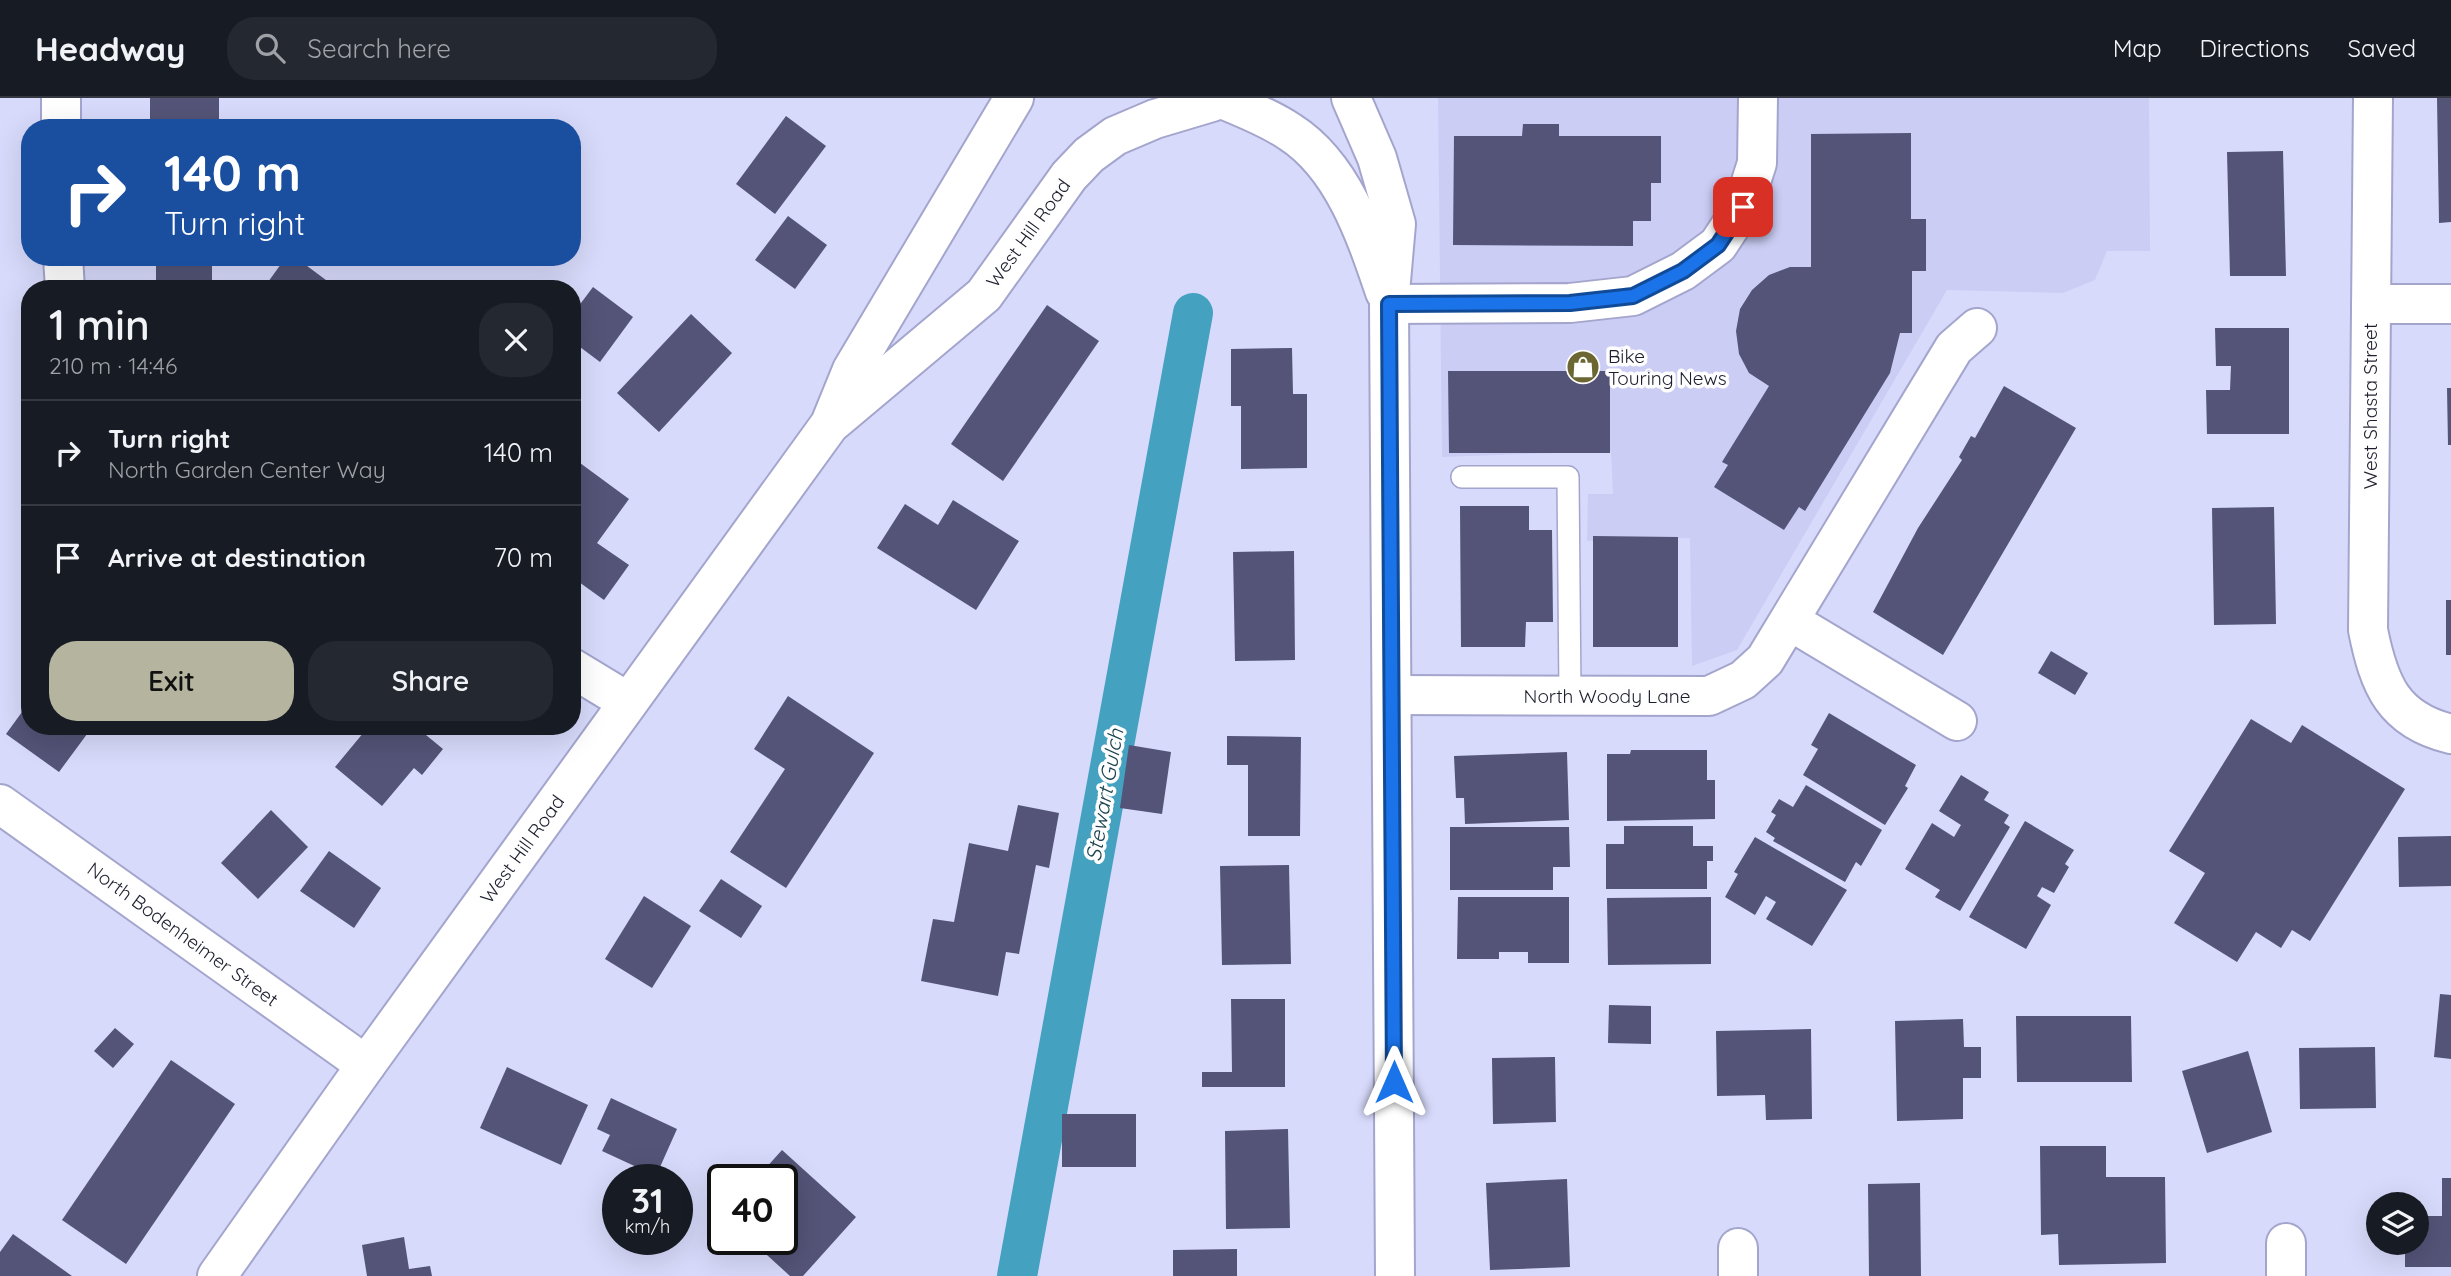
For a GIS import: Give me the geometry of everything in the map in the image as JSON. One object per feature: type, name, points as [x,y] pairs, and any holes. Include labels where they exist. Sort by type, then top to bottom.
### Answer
[{"type":"street","points":[[61,98],[61,119]]},
{"type":"street","name":"West Hill Road","points":[[217,1276],[366,1065],[830,424],[852,370],[1014,98]]},
{"type":"street","points":[[1351,98],[1377,158],[1396,224],[1389,304],[1395,1276]]},
{"type":"street","points":[[1389,304],[1570,303],[1633,296],[1683,271],[1718,245],[1743,207],[1757,163],[1758,98]]},
{"type":"street","name":"West Shasta Street","points":[[2373,98],[2368,630],[2377,672],[2398,707],[2427,728],[2451,734]]},
{"type":"street","points":[[1220,100],[1291,132],[1314,151],[1334,178],[1363,230],[1389,304]]},
{"type":"street","name":"West Hill Road","points":[[830,424],[984,295],[1069,176],[1089,155],[1115,136],[1155,119],[1220,100]]},
{"type":"street","points":[[2371,304],[2451,304]]},
{"type":"street","name":"North Woody Lane","points":[[1392,695],[1709,696],[1743,680],[1765,660],[1790,621],[1954,348],[1977,328]]},
{"type":"street","points":[[1790,621],[1957,721]]},
{"type":"street","points":[[581,673],[628,702]]},
{"type":"street","name":"North Bodenheimer Street","points":[[0,804],[366,1065]]},
{"type":"lane","points":[[1462,477],[1568,477],[1570,695]]},
{"type":"shaded area","points":[[1438,98],[2149,98],[2150,251],[2107,251],[2095,280],[2063,293],[1947,290],[1737,650],[1692,666],[1690,538],[1587,541],[1588,494],[1613,494],[1611,451],[1442,457]]},
{"type":"building","points":[[150,98],[219,98],[219,119],[150,119]]},
{"type":"building","points":[[2437,98],[2451,98],[2451,222],[2439,223]]},
{"type":"building","points":[[786,116],[826,146],[775,214],[736,184]]},
{"type":"building","points":[[1523,124],[1559,124],[1559,136],[1661,136],[1661,183],[1651,183],[1651,221],[1633,221],[1633,246],[1453,245],[1454,136],[1522,136]]},
{"type":"building","points":[[1911,133],[1911,219],[1926,219],[1926,271],[1912,271],[1912,333],[1900,333],[1890,373],[1805,511],[1799,507],[1784,530],[1714,487],[1728,465],[1722,462],[1769,386],[1749,373],[1739,354],[1736,331],[1740,309],[1752,290],[1769,275],[1790,267],[1811,267],[1811,134]]},
{"type":"building","points":[[2283,151],[2286,276],[2230,276],[2227,152]]},
{"type":"building","points":[[788,216],[827,245],[795,289],[755,260]]},
{"type":"building","points":[[156,266],[212,266],[212,280],[156,280]]},
{"type":"building","points":[[280,266],[307,266],[326,280],[269,280]]},
{"type":"building","points":[[593,287],[633,317],[600,362],[581,348],[581,303]]},
{"type":"building","points":[[1047,305],[1099,341],[1003,481],[951,444]]},
{"type":"building","points":[[691,314],[732,353],[659,432],[617,393]]},
{"type":"building","points":[[2215,328],[2289,328],[2289,434],[2207,434],[2206,390],[2230,390],[2231,366],[2216,366]]},
{"type":"building","points":[[1292,348],[1293,394],[1307,394],[1307,468],[1241,469],[1241,406],[1231,406],[1231,349]]},
{"type":"building","points":[[1448,371],[1610,371],[1610,453],[1449,453]]},
{"type":"building","points":[[2004,386],[2076,428],[1943,655],[1873,612],[1918,528],[1962,460],[1959,457],[1971,436],[1975,438]]},
{"type":"building","points":[[2447,388],[2451,388],[2451,445],[2448,445]]},
{"type":"building","points":[[581,464],[629,499],[597,543],[629,565],[604,600],[581,583]]},
{"type":"building","points":[[953,500],[1019,541],[976,610],[877,548],[905,504],[938,525]]},
{"type":"building","points":[[1460,506],[1529,506],[1529,530],[1552,530],[1553,622],[1526,622],[1525,647],[1461,647]]},
{"type":"building","points":[[2274,507],[2276,624],[2214,625],[2212,508]]},
{"type":"building","points":[[1593,536],[1678,537],[1678,647],[1593,647]]},
{"type":"building","points":[[1294,551],[1295,660],[1235,661],[1233,552]]},
{"type":"building","points":[[2446,600],[2451,600],[2451,655],[2446,655]]},
{"type":"building","points":[[2051,651],[2088,673],[2075,695],[2038,673]]},
{"type":"building","points":[[788,696],[874,753],[786,888],[730,852],[785,769],[754,749]]},
{"type":"building","points":[[21,713],[21,735],[86,735],[59,772],[6,734]]},
{"type":"building","points":[[1829,713],[1916,765],[1905,786],[1908,788],[1885,825],[1803,775],[1818,749],[1811,745]]},
{"type":"building","points":[[2251,719],[2291,743],[2302,725],[2405,789],[2310,941],[2292,930],[2281,948],[2256,932],[2237,962],[2174,923],[2205,873],[2169,851]]},
{"type":"building","points":[[362,735],[426,735],[443,749],[422,775],[414,768],[382,806],[335,767]]},
{"type":"building","points":[[1227,736],[1301,737],[1300,836],[1248,836],[1248,765],[1227,765]]},
{"type":"building","points":[[1129,745],[1171,752],[1162,814],[1120,808]]},
{"type":"building","points":[[1631,750],[1707,750],[1707,780],[1715,780],[1715,819],[1607,821],[1607,754],[1630,754]]},
{"type":"building","points":[[1567,752],[1569,820],[1465,824],[1464,798],[1456,798],[1454,756]]},
{"type":"building","points":[[1961,775],[1989,792],[1984,800],[2009,815],[2004,823],[2010,827],[1960,911],[1935,897],[1940,890],[1905,869],[1932,823],[1954,837],[1961,825],[1939,811]]},
{"type":"building","points":[[1806,785],[1882,830],[1861,866],[1856,862],[1845,882],[1773,841],[1775,838],[1766,832],[1776,815],[1771,812],[1779,799],[1793,807]]},
{"type":"building","points":[[1018,805],[1059,813],[1049,868],[1036,865],[1019,954],[1006,952],[998,996],[921,981],[933,919],[954,922],[969,843],[1008,851]]},
{"type":"building","points":[[271,810],[308,847],[258,899],[221,863]]},
{"type":"building","points":[[2025,821],[2074,850],[2065,864],[2069,867],[2054,893],[2042,887],[2037,896],[2051,905],[2026,949],[1969,917]]},
{"type":"building","points":[[1624,826],[1693,826],[1693,846],[1713,846],[1713,861],[1707,861],[1707,889],[1606,889],[1606,844],[1624,844]]},
{"type":"building","points":[[1450,827],[1569,827],[1570,867],[1553,867],[1553,890],[1450,890]]},
{"type":"building","points":[[2451,836],[2451,886],[2399,887],[2398,837]]},
{"type":"building","points":[[1755,837],[1847,890],[1812,946],[1766,919],[1776,902],[1766,896],[1755,915],[1725,897],[1738,874],[1734,872]]},
{"type":"building","points":[[329,851],[381,888],[354,928],[300,891]]},
{"type":"building","points":[[1289,865],[1291,964],[1222,965],[1220,866]]},
{"type":"building","points":[[721,879],[762,906],[741,938],[699,911]]},
{"type":"building","points":[[644,896],[691,926],[652,988],[605,959]]},
{"type":"building","points":[[1458,897],[1569,897],[1569,963],[1528,963],[1528,952],[1499,952],[1499,959],[1457,959]]},
{"type":"building","points":[[1711,897],[1711,964],[1608,965],[1607,898]]},
{"type":"building","points":[[2440,994],[2451,995],[2451,1059],[2434,1057]]},
{"type":"building","points":[[1231,999],[1285,999],[1285,1087],[1202,1087],[1202,1072],[1232,1072]]},
{"type":"building","points":[[1609,1005],[1651,1006],[1651,1044],[1608,1043]]},
{"type":"building","points":[[2016,1016],[2131,1016],[2132,1082],[2017,1082]]},
{"type":"building","points":[[1963,1019],[1964,1047],[1981,1047],[1981,1078],[1963,1078],[1963,1119],[1897,1121],[1895,1021]]},
{"type":"building","points":[[115,1028],[134,1044],[113,1068],[94,1051]]},
{"type":"building","points":[[1811,1029],[1812,1119],[1766,1120],[1765,1095],[1717,1096],[1716,1031]]},
{"type":"building","points":[[2375,1047],[2376,1108],[2300,1109],[2299,1048]]},
{"type":"building","points":[[2248,1051],[2272,1132],[2207,1153],[2182,1071]]},
{"type":"building","points":[[1555,1057],[1556,1122],[1493,1124],[1492,1058]]},
{"type":"building","points":[[171,1060],[235,1104],[126,1264],[62,1220]]},
{"type":"building","points":[[507,1067],[588,1105],[561,1165],[480,1128]]},
{"type":"building","points":[[611,1098],[677,1129],[661,1164],[630,1164],[602,1151],[610,1135],[597,1129]]},
{"type":"building","points":[[1062,1114],[1136,1114],[1136,1167],[1062,1167]]},
{"type":"building","points":[[1288,1129],[1290,1228],[1226,1229],[1225,1131]]},
{"type":"building","points":[[2040,1146],[2106,1146],[2106,1177],[2165,1177],[2166,1263],[2059,1265],[2058,1234],[2041,1235]]},
{"type":"building","points":[[782,1150],[797,1164],[769,1164]]},
{"type":"building","points":[[798,1164],[856,1217],[803,1276],[790,1276],[767,1255],[798,1255]]},
{"type":"building","points":[[2442,1178],[2451,1178],[2451,1267],[2405,1267],[2405,1255],[2429,1255],[2429,1216],[2442,1216]]},
{"type":"building","points":[[1567,1179],[1570,1267],[1490,1270],[1486,1183]]},
{"type":"building","points":[[1920,1183],[1921,1276],[1869,1276],[1868,1184]]},
{"type":"building","points":[[13,1234],[72,1276],[0,1276],[0,1252]]},
{"type":"building","points":[[404,1237],[409,1269],[430,1266],[432,1276],[367,1276],[362,1245]]},
{"type":"building","points":[[1237,1249],[1237,1276],[1173,1276],[1173,1250]]},
{"type":"waterway","name":"Stewart Gulch","points":[[1017,1276],[1193,313]]},
{"type":"place","name":"Bike Touring News","points":[[1583,367]]},
{"type":"route","points":[[1394,1082],[1389,304],[1570,303],[1633,296],[1683,271],[1718,245],[1743,207]]}]
